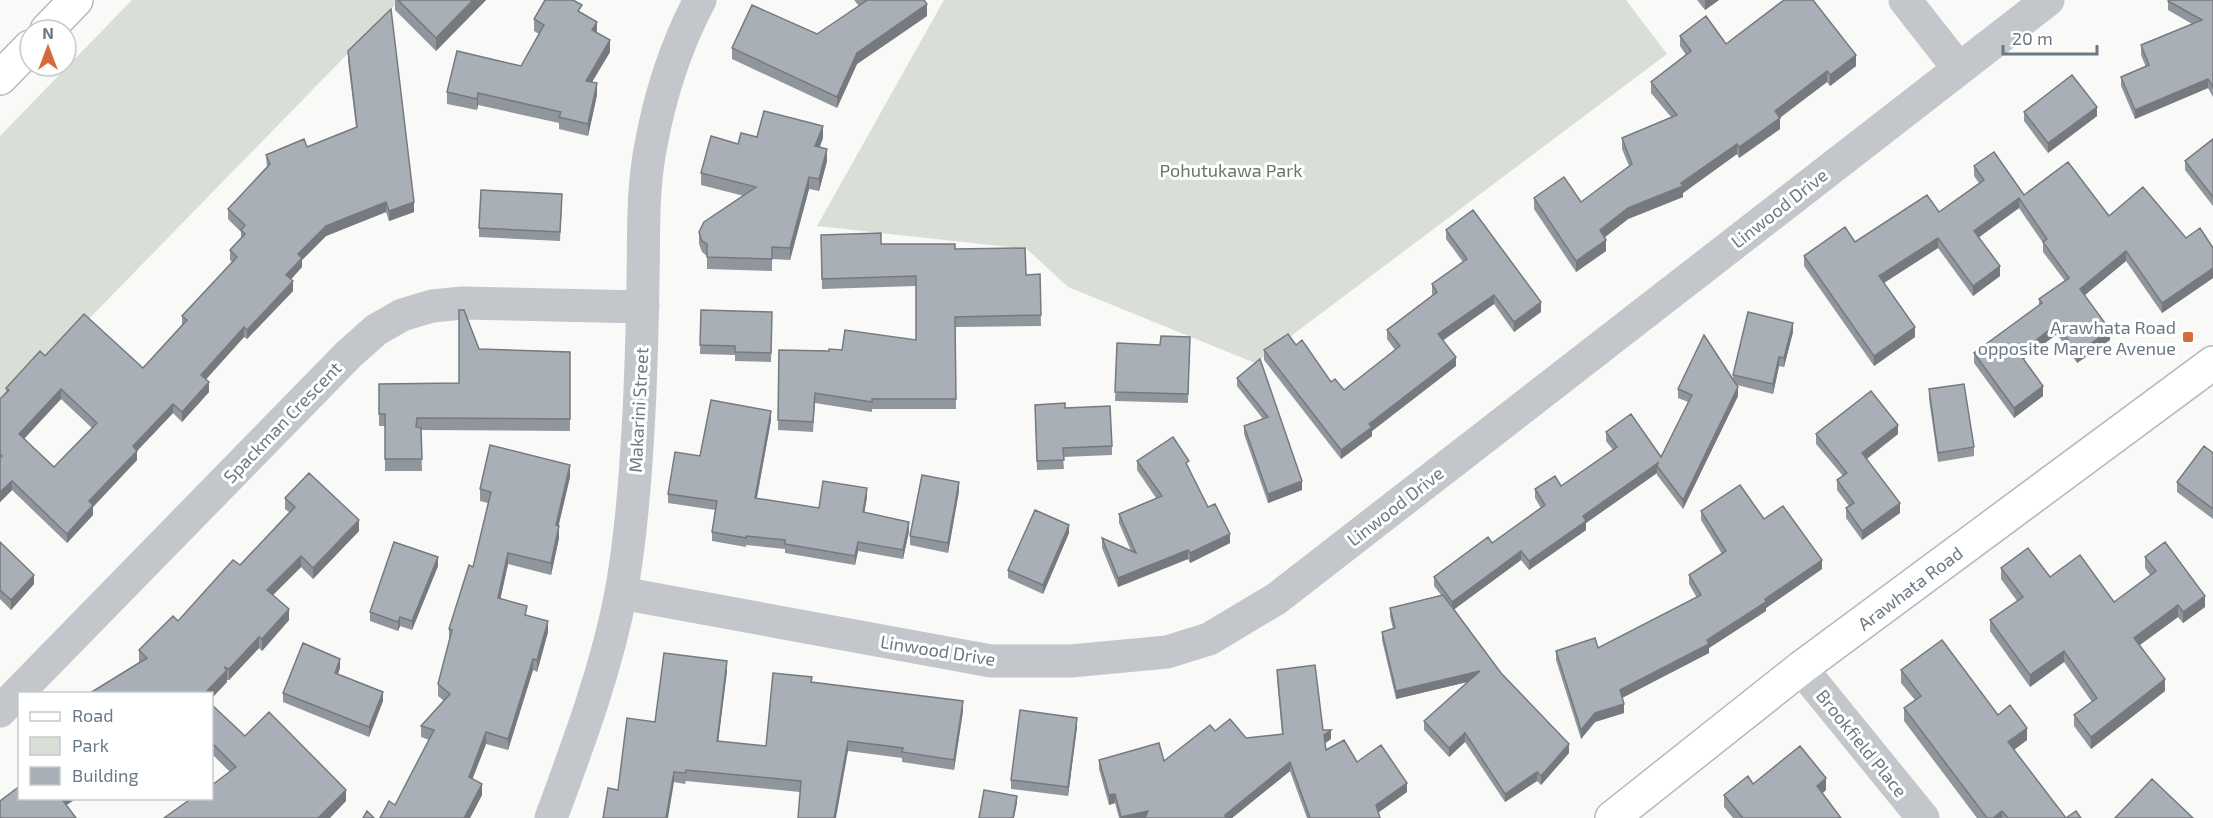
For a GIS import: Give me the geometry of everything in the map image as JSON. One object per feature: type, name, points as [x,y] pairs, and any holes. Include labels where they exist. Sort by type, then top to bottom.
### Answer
[{"type":"main road","points":[[59,18],[76,0]]},
{"type":"main road","points":[[0,78],[18,59]]},
{"type":"main road","name":"Arawhata Road","points":[[1612,818],[1801,668],[2210,371]]},
{"type":"street","name":"Makarini Street","points":[[551,818],[583,734],[607,653],[621,593],[635,476],[649,153],[670,71],[690,18],[700,0]]},
{"type":"street","points":[[1905,0],[1959,69]]},
{"type":"street","name":"Linwood Drive","points":[[621,593],[991,661],[1071,661],[1167,652],[1209,639],[1276,598],[2048,0]]},
{"type":"street","name":"Spackman Crescent","points":[[19,692],[349,354],[376,330],[402,315],[432,306],[463,303],[643,307]]},
{"type":"street","name":"Brookfield Place","points":[[1801,668],[1923,818]]},
{"type":"street","name":"Spackman Crescent","points":[[0,711],[18,693]]},
{"type":"green space","points":[[132,0],[400,0],[0,410],[0,136],[56,78],[78,78],[78,56]]},
{"type":"green space","name":"Pohutukawa Park","points":[[944,0],[1626,0],[1667,54],[1255,363],[1068,287],[1027,249],[817,226]]},
{"type":"building","points":[[398,0],[473,0],[436,38]]},
{"type":"building","points":[[545,0],[573,0],[582,5],[578,11],[597,22],[592,30],[610,40],[586,81],[597,83],[588,124],[559,117],[561,112],[478,93],[477,99],[447,92],[457,51],[521,66],[544,25],[534,19]]},
{"type":"building","points":[[865,0],[924,0],[927,4],[857,53],[837,97],[732,48],[752,5],[817,34]]},
{"type":"building","points":[[1784,0],[1813,0],[1856,55],[1830,75],[1827,71],[1775,111],[1780,118],[1739,147],[1737,144],[1681,183],[1683,186],[1628,208],[1600,230],[1606,240],[1576,261],[1534,198],[1564,177],[1581,202],[1632,164],[1622,138],[1677,115],[1651,82],[1691,51],[1680,36],[1706,16],[1726,44]]},
{"type":"building","points":[[2169,0],[2213,0],[2213,87],[2208,79],[2135,110],[2121,77],[2149,65],[2141,45],[2202,20]]},
{"type":"building","points":[[391,9],[414,202],[389,211],[386,202],[326,226],[298,254],[302,258],[286,275],[293,281],[247,330],[244,327],[201,375],[209,382],[182,412],[173,404],[133,446],[137,451],[89,501],[93,505],[67,534],[12,481],[0,492],[0,458],[2,456],[0,454],[0,399],[9,390],[6,388],[40,351],[45,356],[84,314],[143,368],[187,320],[182,316],[237,257],[230,250],[245,234],[241,230],[245,225],[228,209],[270,164],[266,155],[304,139],[307,147],[357,127],[348,51]],"holes":[[[61,389],[97,423],[54,467],[19,434]]]},
{"type":"building","points":[[2072,75],[2097,107],[2048,143],[2024,112]]},
{"type":"building","points":[[764,111],[823,126],[815,146],[827,149],[819,179],[809,177],[790,248],[772,247],[772,259],[707,257],[707,244],[702,241],[699,232],[704,222],[756,187],[701,173],[711,136],[738,144],[741,133],[757,137]]},
{"type":"building","points":[[2213,139],[2213,197],[2185,161]]},
{"type":"building","points":[[1994,152],[2024,195],[2068,162],[2109,216],[2143,187],[2186,238],[2200,228],[2213,248],[2213,268],[2162,303],[2126,251],[2080,289],[2110,330],[2077,353],[2057,324],[2019,353],[2043,386],[2014,408],[1974,353],[2042,303],[2039,299],[2069,278],[2043,242],[2047,239],[2019,198],[1974,231],[2000,266],[1973,286],[1938,238],[1879,276],[1915,327],[1874,356],[1804,256],[1845,227],[1855,242],[1927,195],[1939,212],[1984,180],[1974,166]]},
{"type":"building","points":[[481,190],[562,194],[560,232],[479,228]]},
{"type":"building","points":[[1473,210],[1541,302],[1514,322],[1494,295],[1438,334],[1456,357],[1369,424],[1372,427],[1341,450],[1264,350],[1288,334],[1296,345],[1302,340],[1331,382],[1335,379],[1344,390],[1400,346],[1387,330],[1437,292],[1432,284],[1467,259],[1446,230]]},
{"type":"building","points":[[881,233],[881,244],[955,244],[955,249],[1025,248],[1026,275],[1040,274],[1041,315],[955,317],[956,399],[872,399],[872,402],[815,393],[813,422],[778,420],[779,350],[842,350],[845,330],[916,340],[916,276],[822,279],[821,235]]},
{"type":"building","points":[[459,310],[464,310],[479,349],[570,352],[570,419],[417,418],[416,427],[421,428],[422,459],[385,459],[385,414],[379,414],[379,384],[459,383]]},
{"type":"building","points":[[701,310],[772,312],[771,353],[735,352],[735,346],[700,345]]},
{"type":"building","points":[[1748,312],[1793,323],[1784,358],[1779,357],[1773,384],[1733,375]]},
{"type":"building","points":[[1704,335],[1738,387],[1683,500],[1657,466],[1658,463],[1583,516],[1586,521],[1529,561],[1521,551],[1452,602],[1434,577],[1488,537],[1492,543],[1545,505],[1535,489],[1555,476],[1561,486],[1617,447],[1606,432],[1631,414],[1661,457],[1692,395],[1678,389]]},
{"type":"building","points":[[1161,336],[1190,337],[1188,394],[1115,392],[1117,343],[1160,345]]},
{"type":"building","points":[[1260,359],[1302,481],[1268,494],[1244,426],[1268,417],[1237,378]]},
{"type":"building","points":[[1964,384],[1974,447],[1938,453],[1929,389]]},
{"type":"building","points":[[1871,391],[1898,425],[1862,453],[1900,503],[1862,531],[1846,508],[1854,503],[1837,480],[1847,473],[1816,434]]},
{"type":"building","points":[[711,400],[771,411],[755,498],[819,508],[823,481],[867,488],[863,512],[909,522],[903,550],[858,542],[855,556],[785,544],[785,540],[746,536],[746,538],[712,532],[717,501],[668,494],[675,452],[700,456]]},
{"type":"building","points":[[1065,403],[1065,408],[1110,406],[1112,446],[1063,448],[1064,460],[1037,461],[1035,405]]},
{"type":"building","points":[[1173,437],[1189,461],[1186,463],[1208,507],[1215,504],[1230,534],[1190,553],[1188,550],[1118,578],[1102,538],[1136,553],[1119,514],[1162,496],[1137,461]]},
{"type":"building","points":[[490,445],[570,465],[556,525],[559,526],[551,563],[508,553],[498,598],[527,606],[525,615],[548,621],[537,660],[533,659],[508,739],[486,732],[469,777],[482,784],[464,818],[380,818],[389,801],[395,805],[434,730],[421,726],[450,694],[438,684],[452,630],[449,629],[469,565],[473,567],[491,492],[480,489]]},
{"type":"building","points":[[2204,446],[2213,453],[2213,509],[2177,482]]},
{"type":"building","points":[[309,473],[359,520],[313,568],[301,556],[267,590],[289,609],[262,639],[259,637],[229,669],[224,667],[227,670],[206,692],[92,692],[147,658],[139,650],[173,616],[178,621],[233,560],[240,565],[295,507],[285,498]]},
{"type":"building","points":[[922,475],[959,482],[948,543],[910,536]]},
{"type":"building","points":[[1740,485],[1764,519],[1783,506],[1822,560],[1765,599],[1766,602],[1707,640],[1709,644],[1620,690],[1624,704],[1595,713],[1581,730],[1556,651],[1595,638],[1598,648],[1701,595],[1689,575],[1726,551],[1701,511]]},
{"type":"building","points":[[1035,510],[1069,525],[1043,585],[1008,570]]},
{"type":"building","points":[[0,542],[34,575],[11,600],[0,590]]},
{"type":"building","points":[[394,542],[438,557],[412,621],[400,617],[398,622],[370,612]]},
{"type":"building","points":[[2165,542],[2205,596],[2183,612],[2178,605],[2134,638],[2165,679],[2091,737],[2074,715],[2097,698],[2064,651],[2030,675],[1990,620],[2023,597],[2001,568],[2028,548],[2050,577],[2080,555],[2114,602],[2156,571],[2145,557]]},
{"type":"building","points":[[1443,595],[1501,673],[1569,744],[1541,776],[1537,772],[1505,794],[1465,733],[1449,748],[1424,721],[1480,671],[1396,691],[1382,632],[1395,628],[1390,608]]},
{"type":"building","points":[[1942,640],[1998,715],[2010,705],[2027,728],[2008,742],[2066,818],[2008,818],[2002,811],[1993,818],[1987,818],[1904,708],[1921,696],[1901,670]]},
{"type":"building","points":[[303,643],[340,659],[335,673],[383,692],[369,727],[283,693]]},
{"type":"building","points":[[664,653],[727,661],[717,741],[766,746],[773,673],[812,677],[811,682],[963,701],[954,760],[902,752],[903,748],[848,741],[834,818],[798,818],[801,781],[686,770],[685,773],[674,772],[666,818],[603,818],[608,788],[618,790],[627,718],[655,722]]},
{"type":"building","points":[[1315,665],[1323,730],[1331,730],[1324,735],[1326,750],[1344,740],[1357,762],[1381,745],[1407,783],[1376,805],[1380,818],[1310,818],[1290,762],[1225,815],[1226,818],[1145,818],[1148,811],[1121,817],[1115,794],[1109,795],[1099,760],[1159,743],[1164,761],[1210,725],[1215,731],[1230,719],[1246,738],[1283,734],[1277,670]]},
{"type":"building","points":[[213,706],[245,736],[269,712],[346,790],[318,818],[164,818],[189,800],[213,800],[213,784],[236,767],[213,744]]},
{"type":"building","points":[[1020,710],[1077,718],[1068,787],[1011,780]]},
{"type":"building","points":[[1800,746],[1826,778],[1817,786],[1841,818],[1743,818],[1724,795],[1748,776],[1753,784]]},
{"type":"building","points":[[2152,779],[2193,818],[2115,818]]},
{"type":"building","points":[[18,788],[18,800],[62,800],[76,818],[0,818],[0,801]]},
{"type":"building","points":[[984,790],[1017,796],[1013,818],[979,818]]},
{"type":"building","points":[[367,811],[374,818],[363,818]]},
{"type":"building","points":[[2076,811],[2081,818],[2066,818]]},
{"type":"place","name":"Arawhata Road opposite Marere Avenue","points":[[2188,337]]}]
